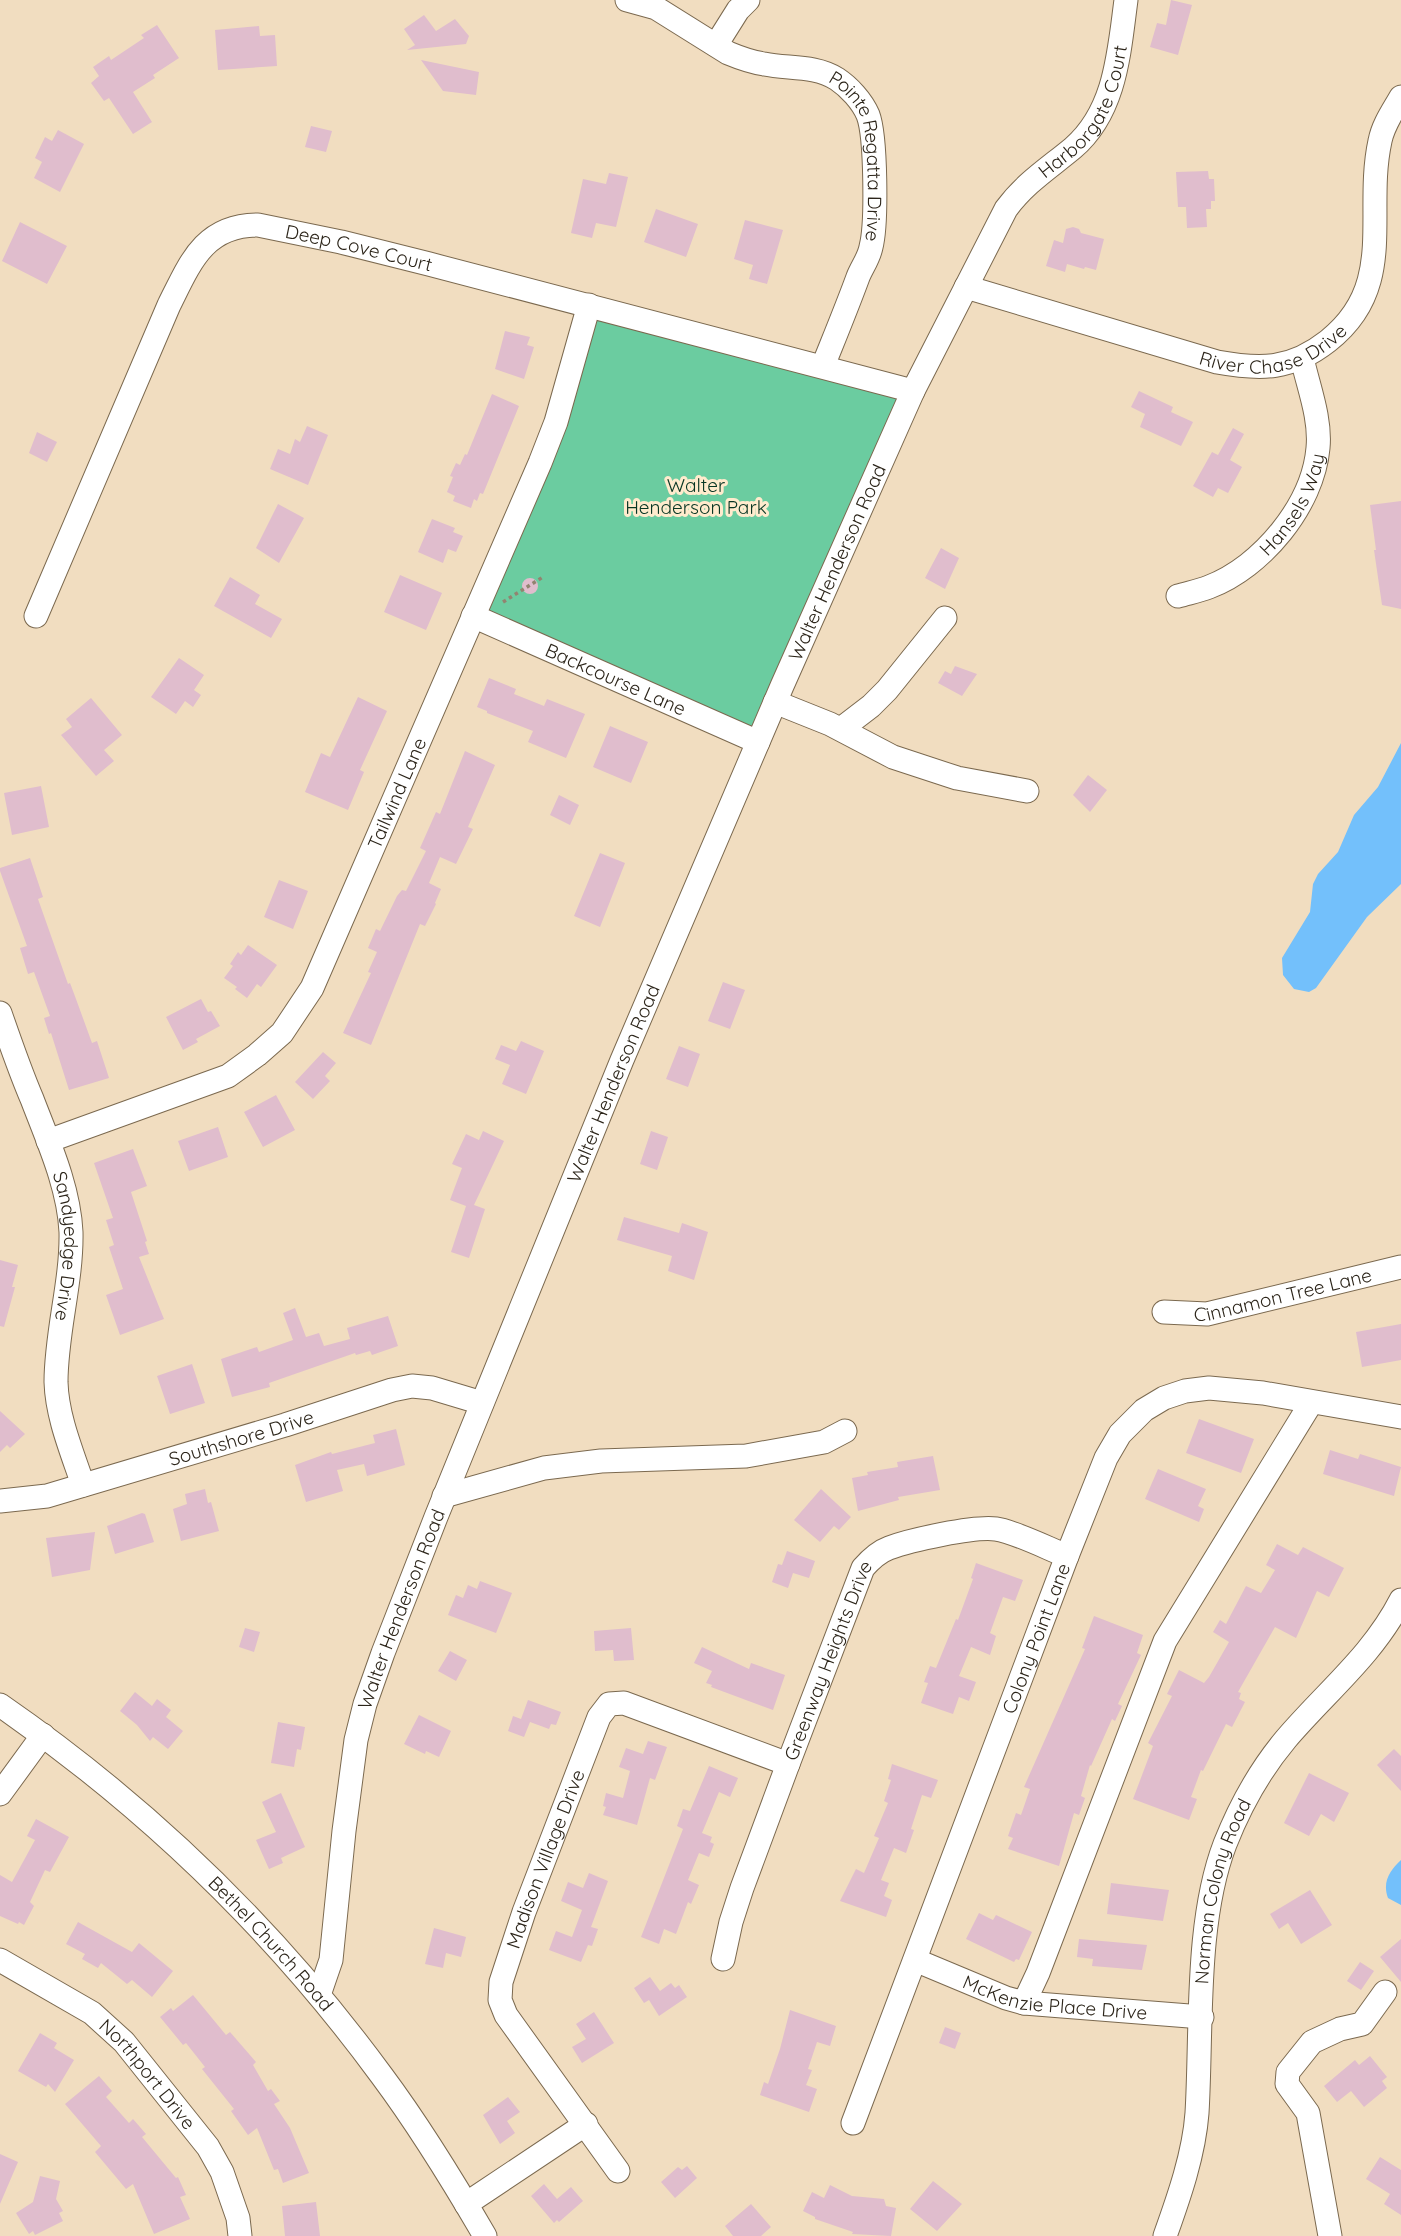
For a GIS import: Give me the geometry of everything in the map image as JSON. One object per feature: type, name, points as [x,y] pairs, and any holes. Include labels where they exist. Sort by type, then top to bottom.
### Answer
[{"type":"street","name":"Pointe Regatta Drive","points":[[627,0],[664,12],[741,59],[830,75],[846,86],[867,114],[874,162],[874,232],[871,250],[823,366]]},
{"type":"street","points":[[716,45],[738,10],[748,0]]},
{"type":"street","name":"Harborgate Court","points":[[1009,205],[1018,192],[1087,134],[1104,104],[1119,58],[1125,0]]},
{"type":"street","name":"River Chase Drive","points":[[966,287],[1217,362],[1250,368],[1302,358],[1339,332],[1359,307],[1368,289],[1373,268],[1380,137],[1401,97]]},
{"type":"street","name":"Walter Henderson Road","points":[[319,1995],[331,1960],[356,1740],[383,1653],[444,1496],[622,1060],[775,702],[913,391],[1009,205]]},
{"type":"street","name":"Deep Cove Court","points":[[36,616],[169,305],[189,266],[203,246],[226,229],[244,225],[271,227],[341,242],[913,391]]},
{"type":"street","name":"Tailwind Lane","points":[[48,1141],[228,1076],[282,1033],[312,988],[556,422],[589,305]]},
{"type":"street","name":"Hansels Way","points":[[1178,596],[1210,587],[1234,574],[1263,552],[1294,515],[1306,495],[1318,448],[1316,419],[1302,358]]},
{"type":"street","name":"Backcourse Lane","points":[[473,616],[758,742]]},
{"type":"street","points":[[841,729],[887,690],[945,618]]},
{"type":"street","points":[[775,702],[841,729],[893,757],[957,778],[1027,791]]},
{"type":"street","name":"Sandyedge Drive","points":[[0,1013],[48,1141],[63,1188],[71,1231],[56,1383],[64,1428],[83,1485]]},
{"type":"street","name":"Cinnamon Tree Lane","points":[[1164,1312],[1207,1314],[1401,1267]]},
{"type":"street","name":"Southshore Drive","points":[[0,1501],[47,1496],[392,1390],[412,1386],[432,1388],[482,1403]]},
{"type":"street","name":"Colony Point Lane","points":[[853,2123],[1067,1556],[1106,1458],[1120,1434],[1144,1410],[1164,1398],[1185,1391],[1209,1388],[1263,1393],[1401,1417]]},
{"type":"street","points":[[1024,2003],[1038,1973],[1165,1641],[1311,1403]]},
{"type":"street","points":[[444,1496],[544,1468],[601,1461],[746,1456],[824,1442],[845,1432]]},
{"type":"street","name":"Greenway Heights Drive","points":[[723,1959],[731,1922],[863,1568],[887,1548],[942,1535],[984,1529],[998,1529],[1067,1556]]},
{"type":"street","name":"Norman Colony Road","points":[[1165,2236],[1194,2135],[1204,1951],[1209,1911],[1226,1844],[1245,1800],[1267,1763],[1287,1737],[1356,1665],[1379,1637],[1401,1600]]},
{"type":"street","name":"Madison Village Drive","points":[[618,2171],[506,2015],[500,2000],[501,1982],[524,1912],[599,1717],[609,1704],[624,1703],[788,1764]]},
{"type":"street","name":"Bethel Church Road","points":[[0,1705],[110,1786],[170,1838],[262,1930],[319,1995],[384,2078],[485,2236]]},
{"type":"street","points":[[0,1794],[44,1735]]},
{"type":"street","name":"Northport Drive","points":[[0,1960],[92,2013],[124,2042],[208,2147],[222,2172],[238,2218],[240,2236]]},
{"type":"street","name":"McKenzie Place Drive","points":[[915,1960],[1024,2003],[1202,2017]]},
{"type":"street","points":[[1330,2236],[1308,2113],[1287,2084],[1288,2072],[1312,2042],[1340,2029],[1362,2024],[1385,1992]]},
{"type":"street","points":[[466,2204],[586,2124]]},
{"type":"path","points":[[495,606],[543,578]]},
{"type":"green space","name":"Walter Henderson Park","points":[[590,307],[912,392],[758,741],[474,616]]},
{"type":"water","points":[[1401,743],[1401,884],[1367,917],[1316,988],[1309,992],[1294,989],[1283,975],[1282,958],[1310,912],[1313,884],[1318,874],[1338,852],[1354,815],[1378,787]]},
{"type":"water","points":[[1401,1860],[1401,1905],[1388,1898],[1386,1887],[1390,1872]]},
{"type":"building","points":[[1171,0],[1192,5],[1178,55],[1150,47],[1157,23],[1166,25]]},
{"type":"building","points":[[424,15],[436,31],[455,19],[469,36],[466,44],[407,50],[415,45],[404,29]]},
{"type":"building","points":[[157,25],[179,58],[133,92],[152,122],[133,134],[109,98],[104,101],[91,83],[99,76],[93,67],[109,56],[111,60],[144,38],[141,35]]},
{"type":"building","points":[[259,26],[260,36],[275,35],[277,66],[218,70],[215,30]]},
{"type":"building","points":[[421,60],[479,72],[476,95],[443,91]]},
{"type":"building","points":[[311,126],[332,131],[326,152],[305,147]]},
{"type":"building","points":[[58,130],[84,144],[60,192],[34,178],[42,162],[35,158],[45,137],[52,141]]},
{"type":"building","points":[[1208,171],[1209,179],[1214,179],[1215,201],[1211,201],[1211,209],[1206,209],[1207,227],[1187,228],[1186,207],[1178,207],[1176,172]]},
{"type":"building","points":[[609,173],[628,177],[616,227],[596,223],[592,238],[571,233],[583,179],[606,184]]},
{"type":"building","points":[[656,209],[698,224],[686,257],[644,242]]},
{"type":"building","points":[[745,220],[783,230],[767,284],[749,279],[753,265],[734,259]]},
{"type":"building","points":[[20,222],[67,246],[47,284],[2,261]]},
{"type":"building","points":[[1073,227],[1081,233],[1104,239],[1096,270],[1067,264],[1065,272],[1046,266],[1054,240],[1063,243],[1066,229]]},
{"type":"building","points":[[505,331],[530,337],[527,345],[534,347],[524,379],[495,369]]},
{"type":"building","points":[[1139,391],[1173,407],[1171,412],[1193,422],[1181,446],[1140,427],[1145,414],[1131,407]]},
{"type":"building","points":[[492,394],[519,406],[483,494],[480,493],[477,501],[474,499],[471,508],[453,501],[455,496],[447,492],[453,477],[450,476],[456,463],[460,465],[465,454],[467,455]]},
{"type":"building","points":[[307,426],[328,435],[308,485],[270,469],[278,449],[290,454],[295,439],[300,442]]},
{"type":"building","points":[[1233,428],[1244,434],[1230,460],[1242,467],[1228,493],[1218,488],[1213,497],[1193,486],[1212,452],[1218,455]]},
{"type":"building","points":[[37,432],[57,442],[47,462],[29,453]]},
{"type":"building","points":[[1401,501],[1401,609],[1382,605],[1370,505]]},
{"type":"building","points":[[278,504],[304,518],[279,563],[256,548]]},
{"type":"building","points":[[432,519],[455,528],[453,532],[463,536],[456,552],[448,549],[443,563],[418,552]]},
{"type":"building","points":[[941,548],[959,558],[945,589],[925,578]]},
{"type":"building","points":[[400,575],[442,593],[426,630],[384,612]]},
{"type":"building","points":[[230,577],[260,595],[255,604],[282,619],[271,638],[214,606]]},
{"type":"building","points":[[530,578],[536,580],[536,592],[530,594],[524,592],[522,586],[524,580]]},
{"type":"building","points":[[179,658],[204,675],[194,690],[201,695],[193,707],[185,701],[176,714],[151,697]]},
{"type":"building","points":[[955,666],[977,674],[962,696],[938,683],[945,671],[951,674]]},
{"type":"building","points":[[489,678],[516,689],[514,694],[544,706],[547,699],[585,714],[566,758],[528,742],[533,731],[477,707]]},
{"type":"building","points":[[358,697],[387,711],[360,770],[364,772],[348,810],[305,792],[321,753],[330,757]]},
{"type":"building","points":[[91,698],[122,735],[104,750],[114,761],[96,776],[61,735],[72,727],[66,719]]},
{"type":"building","points":[[610,726],[648,742],[631,783],[593,767]]},
{"type":"building","points":[[465,751],[495,765],[468,827],[473,829],[456,864],[440,857],[429,883],[441,889],[436,904],[425,926],[420,924],[371,1045],[343,1033],[371,973],[368,972],[377,952],[368,948],[376,929],[380,931],[397,896],[402,890],[406,891],[426,851],[420,848],[436,812],[440,814]]},
{"type":"building","points":[[1088,775],[1107,790],[1090,812],[1073,795]]},
{"type":"building","points":[[41,786],[49,827],[12,835],[4,793]]},
{"type":"building","points":[[559,795],[579,805],[570,825],[550,815]]},
{"type":"building","points":[[600,853],[625,863],[600,927],[574,916]]},
{"type":"building","points":[[30,858],[43,897],[38,899],[68,984],[70,983],[92,1043],[97,1041],[109,1078],[69,1090],[44,1018],[50,1016],[34,972],[28,974],[20,948],[27,946],[0,871],[0,868]]},
{"type":"building","points":[[279,880],[308,891],[293,929],[264,917]]},
{"type":"building","points":[[248,945],[277,965],[261,987],[257,984],[247,998],[224,978],[233,966],[230,964],[238,952],[241,955]]},
{"type":"building","points":[[723,982],[745,990],[730,1029],[708,1021]]},
{"type":"building","points":[[201,999],[220,1026],[196,1039],[198,1042],[183,1050],[166,1017]]},
{"type":"building","points":[[521,1041],[544,1051],[526,1094],[502,1084],[510,1065],[495,1059],[501,1045],[516,1051]]},
{"type":"building","points":[[679,1046],[700,1054],[688,1087],[666,1079]]},
{"type":"building","points":[[323,1052],[336,1063],[325,1076],[330,1081],[313,1099],[295,1082]]},
{"type":"building","points":[[276,1095],[295,1130],[263,1147],[244,1112]]},
{"type":"building","points":[[218,1127],[228,1157],[189,1171],[178,1141]]},
{"type":"building","points":[[483,1131],[504,1141],[474,1205],[485,1209],[469,1258],[451,1252],[466,1206],[450,1200],[462,1168],[452,1164],[466,1134],[479,1140]]},
{"type":"building","points":[[651,1131],[668,1137],[657,1170],[640,1164]]},
{"type":"building","points":[[133,1149],[147,1186],[131,1192],[149,1254],[139,1257],[164,1319],[120,1335],[106,1295],[123,1289],[109,1247],[114,1245],[106,1220],[113,1218],[94,1163]]},
{"type":"building","points":[[624,1217],[679,1233],[682,1223],[708,1232],[694,1280],[668,1271],[672,1256],[617,1240]]},
{"type":"building","points":[[0,1260],[18,1265],[4,1327],[0,1326]]},
{"type":"building","points":[[295,1308],[306,1337],[319,1333],[324,1346],[350,1339],[347,1328],[388,1316],[398,1346],[372,1355],[370,1351],[356,1355],[355,1353],[269,1383],[270,1387],[232,1397],[221,1359],[257,1347],[259,1352],[293,1340],[283,1313]]},
{"type":"building","points":[[1401,1324],[1401,1360],[1362,1367],[1356,1332]]},
{"type":"building","points":[[192,1364],[205,1403],[170,1414],[157,1376]]},
{"type":"building","points":[[0,1411],[25,1434],[10,1448],[7,1445],[0,1452]]},
{"type":"building","points":[[1199,1419],[1254,1439],[1241,1473],[1186,1453]]},
{"type":"building","points":[[396,1429],[405,1465],[367,1476],[364,1464],[337,1470],[343,1491],[306,1502],[295,1465],[331,1452],[332,1454],[375,1443],[373,1435]]},
{"type":"building","points":[[1330,1450],[1358,1459],[1360,1454],[1401,1467],[1394,1496],[1323,1474]]},
{"type":"building","points":[[933,1456],[940,1490],[898,1497],[899,1500],[858,1511],[852,1478],[868,1475],[867,1472],[898,1467],[897,1462]]},
{"type":"building","points":[[1158,1469],[1206,1489],[1198,1506],[1204,1509],[1199,1522],[1145,1499]]},
{"type":"building","points":[[205,1489],[219,1531],[181,1541],[173,1509],[187,1504],[185,1494]]},
{"type":"building","points":[[821,1489],[851,1517],[839,1530],[834,1526],[820,1542],[794,1520]]},
{"type":"building","points":[[145,1514],[154,1542],[115,1554],[107,1526]]},
{"type":"building","points":[[95,1532],[90,1570],[52,1577],[46,1538]]},
{"type":"building","points":[[1277,1544],[1298,1555],[1303,1547],[1344,1568],[1329,1597],[1317,1591],[1296,1638],[1275,1627],[1238,1692],[1241,1693],[1239,1699],[1245,1702],[1232,1727],[1226,1724],[1203,1771],[1201,1770],[1191,1797],[1197,1799],[1189,1820],[1133,1799],[1153,1746],[1148,1743],[1172,1696],[1167,1694],[1179,1670],[1204,1683],[1209,1677],[1229,1642],[1213,1632],[1220,1620],[1226,1624],[1246,1586],[1261,1593],[1275,1570],[1266,1565]]},
{"type":"building","points":[[787,1551],[815,1561],[809,1578],[793,1573],[788,1588],[772,1582],[778,1564],[782,1565]]},
{"type":"building","points":[[976,1563],[1023,1580],[1015,1601],[1003,1597],[990,1633],[996,1636],[990,1655],[971,1647],[959,1676],[976,1682],[969,1701],[959,1697],[953,1714],[921,1703],[928,1683],[924,1682],[930,1666],[936,1668],[956,1619],[958,1620]]},
{"type":"building","points":[[480,1581],[512,1593],[496,1633],[448,1615],[456,1595],[463,1598],[468,1585],[477,1589]]},
{"type":"building","points":[[1094,1616],[1143,1635],[1137,1653],[1141,1655],[1118,1704],[1122,1706],[1115,1721],[1112,1719],[1090,1765],[1081,1796],[1085,1798],[1079,1815],[1074,1813],[1059,1866],[1008,1849],[1013,1838],[1008,1836],[1016,1813],[1021,1815],[1030,1789],[1024,1787],[1085,1649],[1082,1648]]},
{"type":"building","points":[[245,1628],[260,1632],[254,1652],[239,1647]]},
{"type":"building","points":[[631,1628],[634,1660],[614,1661],[613,1650],[595,1651],[594,1631]]},
{"type":"building","points":[[702,1647],[749,1669],[751,1663],[785,1675],[773,1710],[706,1683],[712,1671],[694,1663]]},
{"type":"building","points":[[450,1651],[467,1660],[456,1681],[438,1671]]},
{"type":"building","points":[[135,1692],[152,1706],[157,1699],[171,1710],[166,1717],[183,1731],[168,1749],[153,1737],[150,1741],[137,1725],[120,1711]]},
{"type":"building","points":[[528,1700],[561,1712],[556,1725],[551,1724],[549,1729],[530,1722],[524,1737],[508,1731],[513,1716],[521,1719]]},
{"type":"building","points":[[419,1715],[451,1731],[439,1757],[404,1744]]},
{"type":"building","points":[[278,1722],[305,1727],[301,1750],[297,1749],[294,1767],[271,1763]]},
{"type":"building","points":[[648,1741],[667,1747],[655,1780],[650,1778],[637,1825],[603,1815],[606,1793],[623,1798],[630,1771],[619,1767],[626,1748],[643,1754]]},
{"type":"building","points":[[1394,1749],[1401,1756],[1401,1791],[1377,1765]]},
{"type":"building","points":[[892,1764],[938,1780],[931,1798],[922,1795],[906,1853],[894,1848],[881,1880],[889,1883],[884,1896],[892,1900],[886,1917],[840,1901],[856,1869],[864,1873],[879,1838],[874,1836],[888,1803],[884,1801],[891,1780],[888,1779]]},
{"type":"building","points":[[709,1766],[738,1778],[730,1797],[719,1792],[702,1833],[712,1837],[710,1842],[714,1844],[709,1857],[699,1853],[688,1880],[699,1885],[691,1904],[688,1902],[676,1934],[664,1929],[659,1944],[641,1937],[683,1829],[677,1826],[683,1809],[690,1811]]},
{"type":"building","points":[[1309,1773],[1349,1793],[1334,1822],[1321,1814],[1309,1836],[1284,1823]]},
{"type":"building","points":[[281,1793],[305,1847],[281,1858],[283,1863],[269,1869],[256,1840],[276,1832],[262,1802]]},
{"type":"building","points":[[36,1819],[69,1837],[50,1872],[45,1870],[30,1902],[34,1906],[24,1925],[0,1916],[0,1875],[12,1882],[35,1840],[27,1836]]},
{"type":"building","points":[[589,1873],[608,1881],[591,1927],[598,1929],[592,1946],[588,1945],[581,1962],[549,1950],[556,1931],[572,1937],[582,1910],[561,1901],[568,1882],[583,1888]]},
{"type":"building","points":[[1111,1883],[1169,1890],[1163,1921],[1107,1914]]},
{"type":"building","points":[[1310,1890],[1332,1925],[1301,1944],[1288,1923],[1279,1929],[1270,1914]]},
{"type":"building","points":[[979,1913],[993,1920],[996,1915],[1032,1932],[1019,1960],[1014,1962],[966,1939]]},
{"type":"building","points":[[78,1922],[132,1952],[139,1943],[173,1971],[152,1997],[132,1980],[127,1984],[101,1963],[98,1968],[82,1959],[85,1954],[66,1944]]},
{"type":"building","points":[[434,1928],[466,1937],[461,1957],[446,1953],[443,1968],[425,1964]]},
{"type":"building","points":[[1079,1939],[1147,1945],[1142,1970],[1092,1966],[1093,1959],[1077,1957]]},
{"type":"building","points":[[1401,1939],[1401,1982],[1380,1957]]},
{"type":"building","points":[[1360,1962],[1374,1971],[1361,1990],[1347,1981]]},
{"type":"building","points":[[650,1977],[660,1991],[671,1983],[675,1988],[679,1985],[687,1997],[659,2016],[649,2000],[644,2003],[634,1988]]},
{"type":"building","points":[[193,1995],[226,2035],[230,2032],[256,2062],[253,2065],[268,2091],[271,2089],[280,2101],[274,2104],[290,2128],[309,2173],[283,2183],[278,2169],[274,2170],[257,2128],[248,2135],[231,2111],[234,2109],[202,2069],[205,2067],[160,2017],[171,2008],[173,2011]]},
{"type":"building","points":[[790,2010],[836,2026],[830,2046],[817,2042],[808,2069],[812,2070],[806,2085],[817,2089],[809,2112],[760,2095],[764,2082],[768,2084]]},
{"type":"building","points":[[594,2012],[614,2043],[582,2063],[572,2047],[586,2039],[576,2024]]},
{"type":"building","points":[[945,2027],[961,2033],[955,2049],[939,2043]]},
{"type":"building","points":[[40,2033],[57,2043],[54,2048],[74,2060],[55,2092],[48,2084],[46,2087],[18,2071]]},
{"type":"building","points":[[1370,2056],[1387,2077],[1382,2081],[1387,2088],[1364,2107],[1351,2091],[1337,2102],[1324,2086],[1355,2060],[1359,2065]]},
{"type":"building","points":[[99,2076],[112,2091],[106,2097],[129,2123],[133,2119],[146,2134],[142,2137],[176,2178],[178,2177],[186,2195],[180,2197],[190,2219],[154,2234],[133,2184],[126,2189],[95,2152],[101,2146],[65,2104]]},
{"type":"building","points":[[508,2097],[520,2112],[507,2121],[515,2133],[500,2144],[483,2115]]},
{"type":"building","points":[[0,2154],[18,2162],[0,2204]]},
{"type":"building","points":[[1380,2157],[1401,2170],[1401,2215],[1384,2204],[1390,2194],[1366,2179]]},
{"type":"building","points":[[687,2166],[697,2178],[675,2198],[661,2182],[678,2167],[682,2170]]},
{"type":"building","points":[[40,2176],[60,2181],[56,2199],[63,2211],[59,2213],[63,2221],[35,2235],[33,2231],[29,2234],[16,2213],[33,2202]]},
{"type":"building","points":[[933,2181],[962,2204],[937,2231],[910,2209]]},
{"type":"building","points":[[544,2184],[557,2199],[571,2187],[583,2201],[559,2222],[557,2220],[554,2223],[531,2196]]},
{"type":"building","points":[[830,2185],[852,2196],[884,2199],[886,2206],[896,2208],[891,2236],[852,2234],[853,2232],[815,2219],[803,2211],[812,2192],[824,2198]]},
{"type":"building","points":[[316,2202],[320,2236],[285,2236],[282,2206]]},
{"type":"building","points":[[751,2204],[771,2227],[761,2236],[733,2236],[725,2226]]}]
